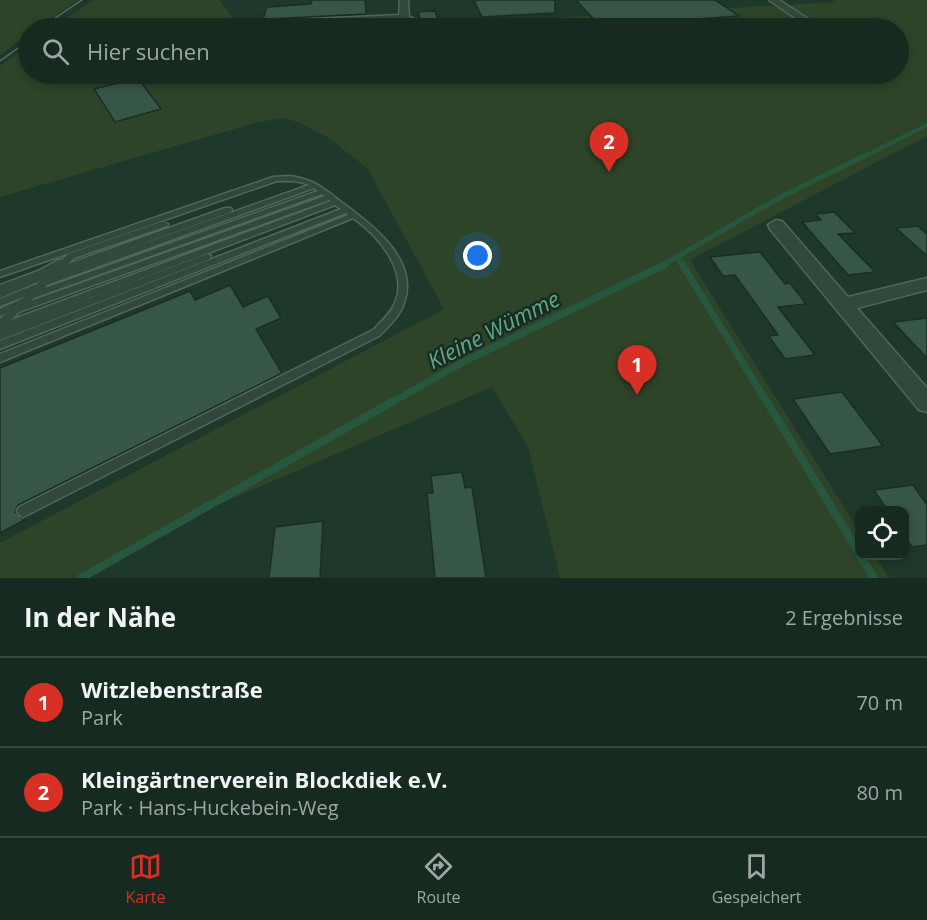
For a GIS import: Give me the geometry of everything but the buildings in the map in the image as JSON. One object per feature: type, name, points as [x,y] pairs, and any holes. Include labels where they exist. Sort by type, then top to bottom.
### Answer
[{"type":"street","points":[[404,0],[404,18]]},
{"type":"street","points":[[773,0],[801,18]]},
{"type":"street","points":[[776,225],[927,403]]},
{"type":"street","points":[[843,305],[927,284]]},
{"type":"lane","points":[[0,281],[296,177]]},
{"type":"lane","points":[[0,274],[276,179],[296,177],[332,199],[375,231],[398,263],[403,287],[401,300],[395,313],[376,333],[23,511]]},
{"type":"lane","points":[[0,295],[57,270],[332,199]]},
{"type":"lane","points":[[0,303],[44,284],[332,199]]},
{"type":"lane","points":[[0,313],[31,296],[332,199]]},
{"type":"lane","points":[[0,319],[16,310],[332,199]]},
{"type":"lane","points":[[0,327],[332,199]]},
{"type":"lane","points":[[0,336],[332,199]]},
{"type":"lane","points":[[0,345],[332,199]]},
{"type":"lane","points":[[0,358],[332,199]]},
{"type":"lane","points":[[0,327],[82,246]]},
{"type":"lane","points":[[0,288],[41,273],[71,256]]},
{"type":"green space","points":[[0,0],[78,0],[52,18],[18,18],[18,42],[0,55]]},
{"type":"green space","points":[[93,0],[219,0],[233,18],[67,18]]},
{"type":"green space","points":[[832,0],[927,0],[927,136],[690,260],[855,525],[855,560],[878,560],[889,578],[560,578],[528,447],[492,387],[208,509],[87,578],[0,578],[0,543],[444,309],[367,168],[330,139],[298,122],[283,118],[259,122],[0,197],[0,66],[18,52],[18,84],[909,84],[909,18],[550,18],[836,2]]},
{"type":"waterway","name":"Kleine Wümme","points":[[865,156],[927,125]]},
{"type":"waterway","name":"Kleine Wümme","points":[[663,265],[775,200],[868,154]]},
{"type":"waterway","points":[[678,258],[682,265]]},
{"type":"waterway","name":"Kleine Wümme","points":[[389,404],[465,361],[666,264]]},
{"type":"waterway","points":[[682,264],[768,404]]},
{"type":"waterway","name":"Kleine Wümme","points":[[81,578],[392,402]]},
{"type":"waterway","points":[[767,402],[855,546]]},
{"type":"waterway","points":[[863,560],[874,578]]},
{"type":"tram line","points":[[55,18],[82,0]]},
{"type":"tram line","points":[[0,61],[18,48]]},
{"type":"place","name":"Kleingärtnerverein Blockdiek e.V.","points":[[609,172]]},
{"type":"place","name":"Witzlebenstraße","points":[[637,395]]}]
